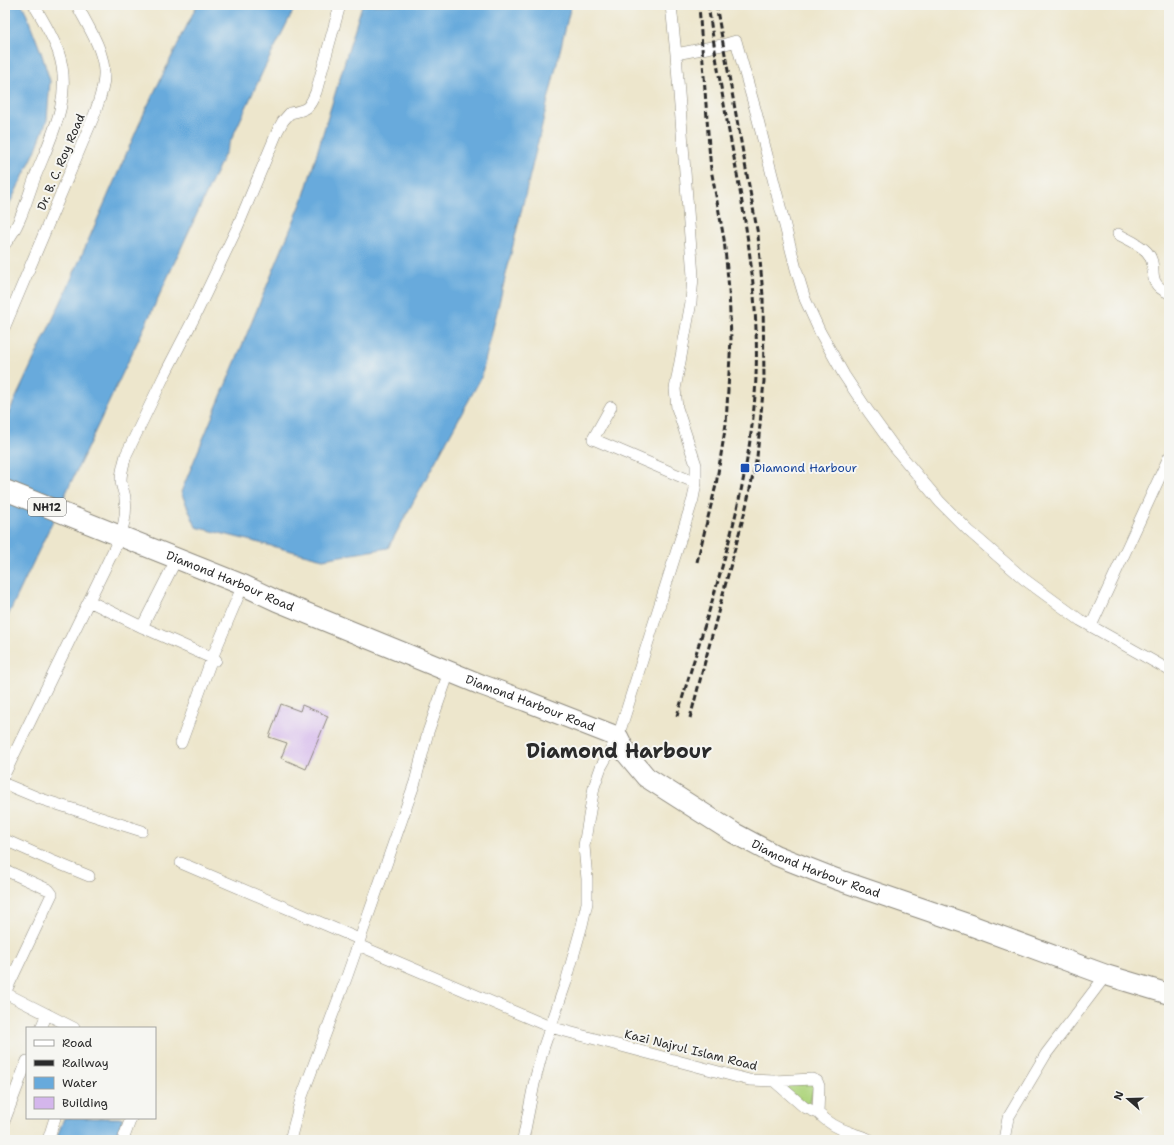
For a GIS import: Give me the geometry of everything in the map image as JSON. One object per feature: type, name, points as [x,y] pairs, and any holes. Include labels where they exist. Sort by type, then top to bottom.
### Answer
[{"type":"highway","name":"Diamond Harbour Road","points":[[5,490],[244,585],[450,672],[618,737],[626,753],[646,777],[734,833],[775,855],[836,879],[970,924],[1106,975],[1169,994]]},
{"type":"street","points":[[5,244],[20,218],[61,110],[62,70],[58,52],[34,5]]},
{"type":"street","name":"Dr. B. C. Roy Road","points":[[5,326],[95,113],[103,85],[104,70],[101,55],[77,5]]},
{"type":"street","points":[[5,773],[120,537],[126,512],[126,500],[121,481],[122,469],[126,455],[237,228],[278,130],[290,113],[304,111],[311,105],[340,5]]},
{"type":"street","points":[[523,1140],[534,1084],[550,1027],[574,957],[587,903],[587,878],[584,846],[594,787],[601,767],[618,737],[693,499],[696,483],[696,465],[677,408],[675,389],[691,302],[693,276],[671,5]]},
{"type":"street","points":[[676,54],[736,41],[805,299],[820,332],[844,376],[894,446],[940,502],[969,531],[1024,579],[1054,602],[1091,626],[1169,670]]},
{"type":"street","points":[[1118,234],[1148,253],[1152,261],[1156,284],[1160,289],[1169,293]]},
{"type":"street","points":[[611,407],[594,440],[696,483]]},
{"type":"street","points":[[1091,626],[1169,457]]},
{"type":"street","points":[[142,627],[176,558]]},
{"type":"street","points":[[181,743],[244,585]]},
{"type":"street","points":[[89,601],[142,627],[214,659]]},
{"type":"street","points":[[290,1140],[301,1099],[359,942],[415,782],[428,732],[450,672]]},
{"type":"street","points":[[5,784],[41,799],[142,831]]},
{"type":"street","points":[[5,840],[89,876]]},
{"type":"street","name":"Kazi Najrul Islam Road","points":[[181,863],[550,1027],[749,1080],[774,1082],[812,1079],[817,1081],[818,1086],[818,1113]]},
{"type":"street","points":[[5,870],[49,890],[52,894],[5,993],[72,1027]]},
{"type":"street","points":[[1004,1140],[1008,1118],[1046,1054],[1106,975]]},
{"type":"street","points":[[41,1027],[46,1014]]},
{"type":"street","points":[[5,1119],[26,1064]]},
{"type":"street","points":[[774,1082],[804,1107],[818,1113],[833,1126],[853,1134],[866,1137],[870,1140]]},
{"type":"street","points":[[48,1140],[55,1119]]},
{"type":"street","points":[[123,1140],[131,1119]]},
{"type":"green space","points":[[815,1082],[809,1107],[779,1085]]},
{"type":"water","points":[[5,5],[22,5],[24,8],[41,52],[50,81],[47,120],[35,152],[5,213]]},
{"type":"water","points":[[197,5],[296,5],[263,71],[152,311],[5,622],[5,421],[66,291],[145,111]]},
{"type":"water","points":[[362,5],[571,5],[481,378],[388,548],[323,559],[196,527],[181,492],[303,199]]},
{"type":"water","points":[[64,1119],[123,1119],[115,1140],[56,1139]]},
{"type":"building","points":[[281,704],[300,711],[302,705],[328,716],[306,769],[281,758],[287,743],[269,737]]},
{"type":"railway","points":[[697,562],[716,485],[726,424],[731,339],[729,289],[724,239],[711,169],[699,5]]},
{"type":"railway","points":[[677,716],[725,557],[735,517],[751,436],[755,395],[756,331],[751,267],[708,5]]},
{"type":"railway","points":[[690,718],[746,507],[757,457],[764,381],[763,296],[758,235],[716,5]]},
{"type":"place","name":"Diamond Harbour","points":[[745,468]]},
{"type":"district","name":"Diamond Harbour","points":[[619,751]]}]
